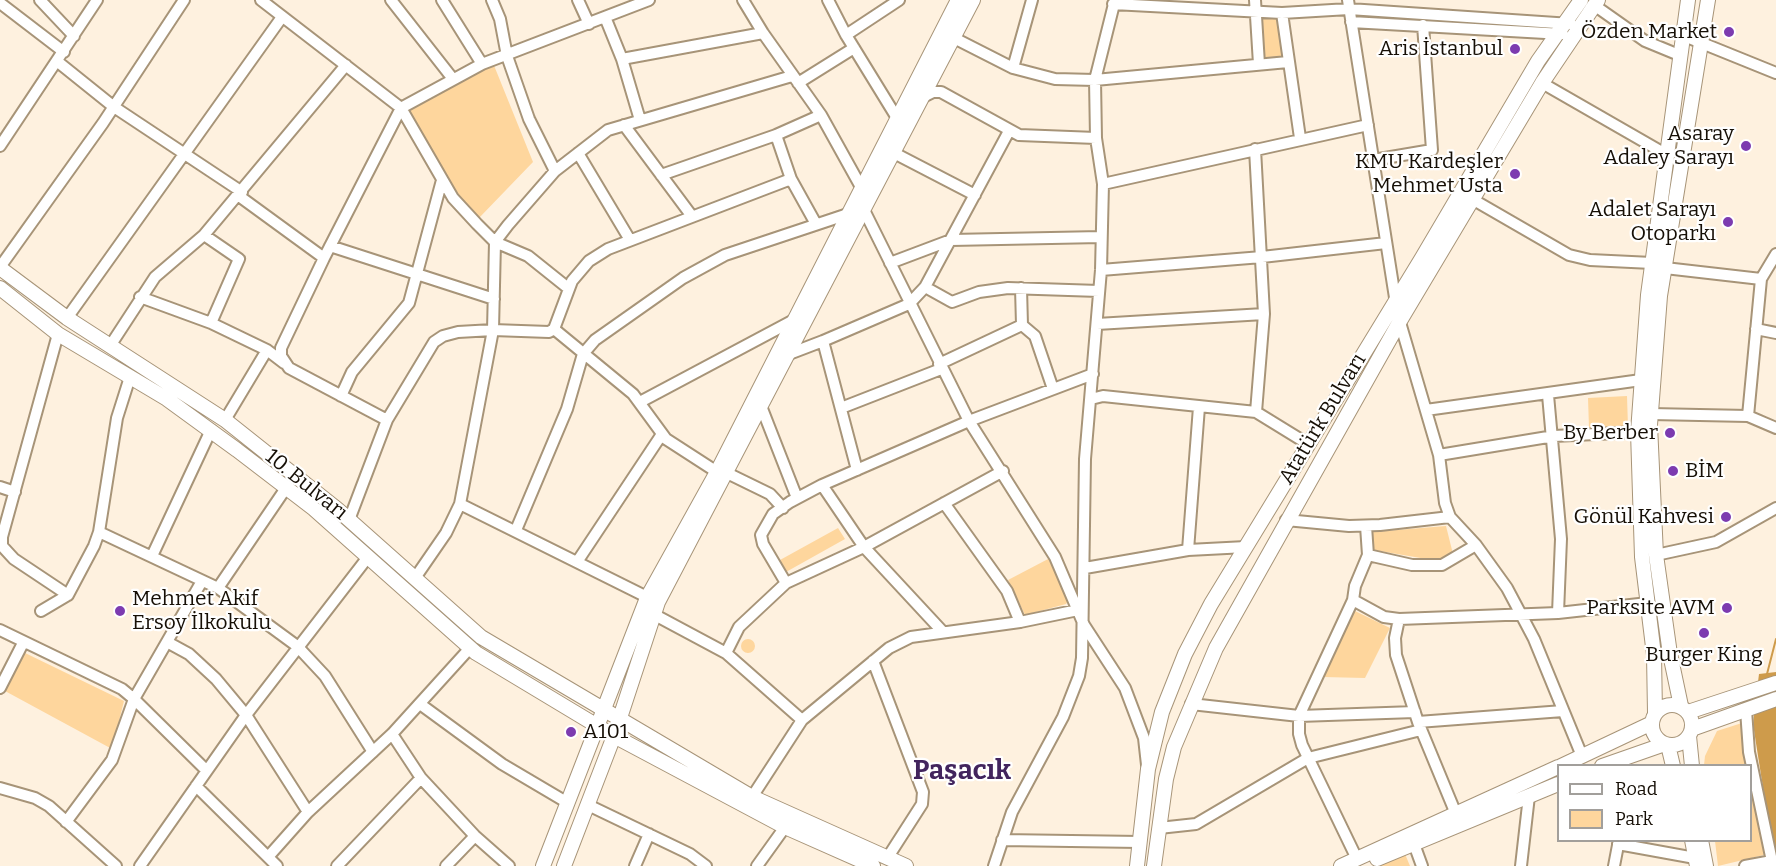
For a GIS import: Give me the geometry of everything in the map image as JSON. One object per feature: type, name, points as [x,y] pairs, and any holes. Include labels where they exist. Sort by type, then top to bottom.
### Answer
[{"type":"main road","points":[[722,472],[789,354],[855,209],[861,187],[958,0]]},
{"type":"main road","points":[[543,866],[604,710],[654,605],[722,472],[794,320],[855,209],[894,153],[923,97],[935,84],[973,0]]},
{"type":"main road","name":"Atatürk Bulvarı","points":[[1137,866],[1148,769],[1162,712],[1185,654],[1246,547],[1395,299],[1428,249],[1538,61],[1581,0]]},
{"type":"main road","points":[[1688,0],[1679,55],[1659,266],[1651,414],[1656,555],[1670,654],[1690,733],[1692,764]]},
{"type":"main road","points":[[1673,764],[1666,744],[1654,735],[1654,655],[1642,557],[1638,432],[1641,380],[1659,266],[1708,0]]},
{"type":"main road","name":"Atatürk Bulvarı","points":[[1154,866],[1174,747],[1216,648],[1400,321],[1542,83],[1596,2]]},
{"type":"main road","name":"10. Bulvarı","points":[[0,268],[67,318],[225,420],[349,520],[482,637],[752,797],[906,866]]},
{"type":"main road","name":"10. Bulvarı","points":[[2,294],[58,334],[167,399],[211,430],[286,488],[368,557],[470,648],[598,728],[785,827],[873,866]]},
{"type":"main road","points":[[564,866],[614,736],[654,605]]},
{"type":"main road","points":[[1564,764],[1653,718],[1669,704],[1684,709],[1776,683]]},
{"type":"main road","points":[[1624,762],[1666,744],[1679,744],[1690,733],[1776,699]]},
{"type":"main road","points":[[1359,862],[1557,767]]},
{"type":"main road","points":[[1341,866],[1414,844],[1557,784]]},
{"type":"main road","points":[[1693,842],[1699,863]]},
{"type":"main road","points":[[1699,863],[1701,842]]},
{"type":"street","points":[[40,0],[74,36]]},
{"type":"street","points":[[0,146],[58,63],[97,0]]},
{"type":"street","points":[[0,268],[114,107],[184,0]]},
{"type":"street","points":[[261,0],[400,108],[453,198],[495,242],[528,256],[568,288]]},
{"type":"street","points":[[391,0],[453,79]]},
{"type":"street","points":[[442,0],[482,64]]},
{"type":"street","points":[[492,0],[500,19],[507,56],[529,119],[555,171]]},
{"type":"street","points":[[578,0],[589,24]]},
{"type":"street","points":[[284,363],[281,348],[400,108],[482,64],[649,0]]},
{"type":"street","points":[[743,0],[763,33],[821,115],[861,187]]},
{"type":"street","points":[[828,0],[846,35],[897,118]]},
{"type":"street","points":[[846,35],[899,0]]},
{"type":"street","points":[[1013,68],[1032,0]]},
{"type":"street","points":[[994,866],[1012,812],[1073,694],[1082,658],[1085,568],[1083,502],[1101,270],[1103,184],[1096,138],[1095,80],[1114,2],[1256,5],[1282,14],[1349,4],[1577,31]]},
{"type":"street","points":[[1596,2],[1645,41],[1679,55]]},
{"type":"street","points":[[1349,4],[1395,299],[1439,455],[1445,503],[1450,517],[1476,545],[1507,588],[1534,639],[1582,756]]},
{"type":"street","points":[[1256,5],[1259,64]]},
{"type":"street","points":[[1,7],[64,52]]},
{"type":"street","points":[[1282,14],[1300,138]]},
{"type":"street","points":[[67,318],[282,17]]},
{"type":"street","points":[[605,17],[622,59],[640,120]]},
{"type":"street","points":[[1351,21],[1562,28]]},
{"type":"street","points":[[1373,160],[1432,150],[1423,25]]},
{"type":"street","points":[[622,59],[763,33]]},
{"type":"street","points":[[1682,35],[1776,73]]},
{"type":"street","points":[[954,38],[1013,68],[1055,79],[1095,80],[1288,62]]},
{"type":"street","points":[[415,578],[446,533],[460,504],[493,330],[495,242],[555,171],[608,130],[795,79],[854,48]]},
{"type":"street","points":[[58,63],[114,107],[241,194],[324,258]]},
{"type":"street","points":[[110,346],[155,277],[204,235],[241,194],[346,65]]},
{"type":"street","points":[[1542,83],[1669,156]]},
{"type":"street","points":[[935,84],[1019,135],[1096,138]]},
{"type":"street","points":[[661,175],[776,135],[821,115]]},
{"type":"street","points":[[624,125],[691,215]]},
{"type":"street","points":[[1103,184],[1300,138],[1368,125]]},
{"type":"street","points":[[789,354],[823,342],[909,304],[924,287],[1009,131]]},
{"type":"street","points":[[776,135],[791,179],[816,224]]},
{"type":"street","points":[[1255,149],[1264,314],[1256,412]]},
{"type":"street","points":[[578,153],[630,240]]},
{"type":"street","points":[[894,153],[975,195]]},
{"type":"street","points":[[554,329],[568,288],[589,261],[608,249],[691,215],[791,179]]},
{"type":"street","points":[[341,396],[352,372],[410,303],[442,180]]},
{"type":"street","points":[[1472,199],[1569,255],[1590,260],[1761,279]]},
{"type":"street","points":[[516,530],[567,409],[583,354],[608,330],[683,278],[725,255],[855,209],[890,263],[969,421],[1003,471],[1055,557],[1083,625],[1125,688],[1144,738],[1148,769]]},
{"type":"street","points":[[204,235],[239,259],[211,323]]},
{"type":"street","points":[[890,263],[951,240],[1101,237]]},
{"type":"street","points":[[1101,270],[1262,257],[1386,243]]},
{"type":"street","points":[[330,246],[417,272],[495,299]]},
{"type":"street","points":[[1748,416],[1761,279],[1776,254]]},
{"type":"street","points":[[924,287],[952,302],[979,292],[1021,288],[1099,291]]},
{"type":"street","points":[[1021,288],[1022,325],[1035,336],[1053,389]]},
{"type":"street","points":[[140,297],[211,323],[267,350],[284,363],[387,420]]},
{"type":"street","points":[[1097,324],[1264,314]]},
{"type":"street","points":[[640,402],[794,320]]},
{"type":"street","points":[[841,408],[940,366],[1022,325]]},
{"type":"street","points":[[554,329],[640,402],[662,434],[722,472],[770,494],[783,507]]},
{"type":"street","points":[[349,520],[387,420],[434,342],[443,336],[458,332],[493,330],[535,333],[554,329]]},
{"type":"street","points":[[1756,329],[1776,333]]},
{"type":"street","points":[[58,334],[1,538],[2,546],[14,559],[68,595]]},
{"type":"street","points":[[823,342],[857,470]]},
{"type":"street","points":[[225,420],[267,350]]},
{"type":"street","points":[[786,583],[760,535],[764,525],[783,507],[822,485],[969,421],[1093,374]]},
{"type":"street","points":[[41,611],[68,595],[94,546],[99,532],[117,418],[130,377]]},
{"type":"street","points":[[1426,410],[1548,395],[1641,380]]},
{"type":"street","points":[[1548,395],[1554,436],[1561,539],[1558,613]]},
{"type":"street","points":[[1091,399],[1103,396],[1256,412],[1308,444]]},
{"type":"street","points":[[761,406],[797,498]]},
{"type":"street","points":[[1188,550],[1198,407]]},
{"type":"street","points":[[1651,414],[1748,416],[1776,428]]},
{"type":"street","points":[[152,556],[211,430]]},
{"type":"street","points":[[1439,455],[1554,436],[1638,432]]},
{"type":"street","points":[[577,562],[662,434]]},
{"type":"street","points":[[726,653],[739,627],[786,583],[864,547],[1003,471]]},
{"type":"street","points":[[822,485],[864,547],[942,631]]},
{"type":"street","points":[[0,487],[15,492]]},
{"type":"street","points":[[218,588],[286,488]]},
{"type":"street","points":[[944,503],[1007,591],[1020,622]]},
{"type":"street","points":[[460,504],[516,530],[654,605],[726,653],[802,720]]},
{"type":"street","points":[[1656,555],[1716,542],[1776,508]]},
{"type":"street","points":[[1286,520],[1366,526],[1450,517]]},
{"type":"street","points":[[1359,862],[1308,758],[1299,734],[1299,716],[1353,600],[1355,586],[1368,555],[1366,526]]},
{"type":"street","points":[[99,532],[218,588],[297,646],[326,676],[374,752]]},
{"type":"street","points":[[1368,555],[1412,565],[1442,565],[1476,545]]},
{"type":"street","points":[[1085,568],[1188,550],[1246,547]]},
{"type":"street","points":[[140,866],[246,715],[297,646],[368,557]]},
{"type":"street","points":[[66,822],[112,760],[134,699],[202,580]]},
{"type":"street","points":[[1353,600],[1384,617],[1399,619],[1558,613],[1648,603]]},
{"type":"street","points":[[752,797],[802,720],[889,648],[911,637],[1020,622],[1077,610]]},
{"type":"street","points":[[1399,619],[1395,638],[1396,655],[1418,722],[1456,814]]},
{"type":"street","points":[[0,630],[122,689],[206,770]]},
{"type":"street","points":[[167,642],[189,654],[210,673],[246,715],[308,813]]},
{"type":"street","points":[[0,688],[24,643]]},
{"type":"street","points":[[268,857],[308,813],[392,734],[470,648]]},
{"type":"street","points":[[873,661],[923,792],[922,804],[888,857]]},
{"type":"street","points":[[420,704],[502,764],[568,803]]},
{"type":"street","points":[[1191,704],[1299,716],[1418,722],[1563,711]]},
{"type":"street","points":[[1750,708],[1749,752],[1751,764]]},
{"type":"street","points":[[1159,828],[1196,824],[1308,758],[1418,722]]},
{"type":"street","points":[[392,734],[421,778],[503,864]]},
{"type":"street","points":[[1745,866],[1772,863],[1752,766]]},
{"type":"street","points":[[337,866],[421,778]]},
{"type":"street","points":[[196,786],[277,866]]},
{"type":"street","points":[[0,788],[35,798],[49,806],[116,866]]},
{"type":"street","points":[[1521,866],[1529,796]]},
{"type":"street","points":[[588,805],[690,854],[706,866]]},
{"type":"street","points":[[757,866],[785,827]]},
{"type":"street","points":[[634,866],[649,834]]},
{"type":"street","points":[[446,866],[475,836]]},
{"type":"street","points":[[1002,840],[1140,842]]},
{"type":"street","points":[[1614,866],[1619,842],[1699,863]]},
{"type":"street","points":[[1414,844],[1422,866]]},
{"type":"green space","points":[[1260,15],[1278,18],[1283,57],[1263,60]]},
{"type":"green space","points":[[493,63],[533,162],[479,218],[451,188],[408,111]]},
{"type":"green space","points":[[1627,396],[1628,427],[1589,428],[1588,398]]},
{"type":"green space","points":[[1446,526],[1453,554],[1438,561],[1374,550],[1372,532]]},
{"type":"green space","points":[[838,528],[845,539],[786,572],[780,560]]},
{"type":"green space","points":[[1050,558],[1070,598],[1066,604],[1025,615],[1008,580]]},
{"type":"green space","points":[[1355,611],[1390,628],[1365,678],[1323,677]]},
{"type":"green space","points":[[745,639],[751,639],[755,646],[751,653],[745,653],[741,649],[741,643]]},
{"type":"green space","points":[[23,652],[124,701],[112,749],[5,691]]},
{"type":"green space","points":[[1742,723],[1749,764],[1704,764],[1705,756],[1717,731]]},
{"type":"green space","points":[[1752,780],[1764,855],[1718,866],[1715,842],[1752,842]]},
{"type":"green space","points":[[1405,854],[1410,866],[1378,866]]},
{"type":"shaded area","points":[[1776,672],[1776,850],[1753,724],[1759,674]]},
{"type":"waterway","points":[[1767,674],[1776,639]]},
{"type":"place","name":"Özden Market","points":[[1729,32]]},
{"type":"place","name":"Aris İstanbul","points":[[1515,49]]},
{"type":"place","name":"Asaray Adaley Sarayı","points":[[1746,146]]},
{"type":"place","name":"KMU Kardeşler Mehmet Usta","points":[[1515,174]]},
{"type":"place","name":"Adalet Sarayı Otoparkı","points":[[1728,222]]},
{"type":"place","name":"By Berber","points":[[1670,433]]},
{"type":"place","name":"BİM","points":[[1673,471]]},
{"type":"place","name":"Gönül Kahvesi","points":[[1726,517]]},
{"type":"place","name":"Parksite AVM","points":[[1727,608]]},
{"type":"place","name":"Mehmet Akif Ersoy İlkokulu","points":[[120,611]]},
{"type":"place","name":"Burger King","points":[[1704,633]]},
{"type":"place","name":"A101","points":[[571,732]]},
{"type":"district","name":"Paşacık","points":[[962,771]]}]
